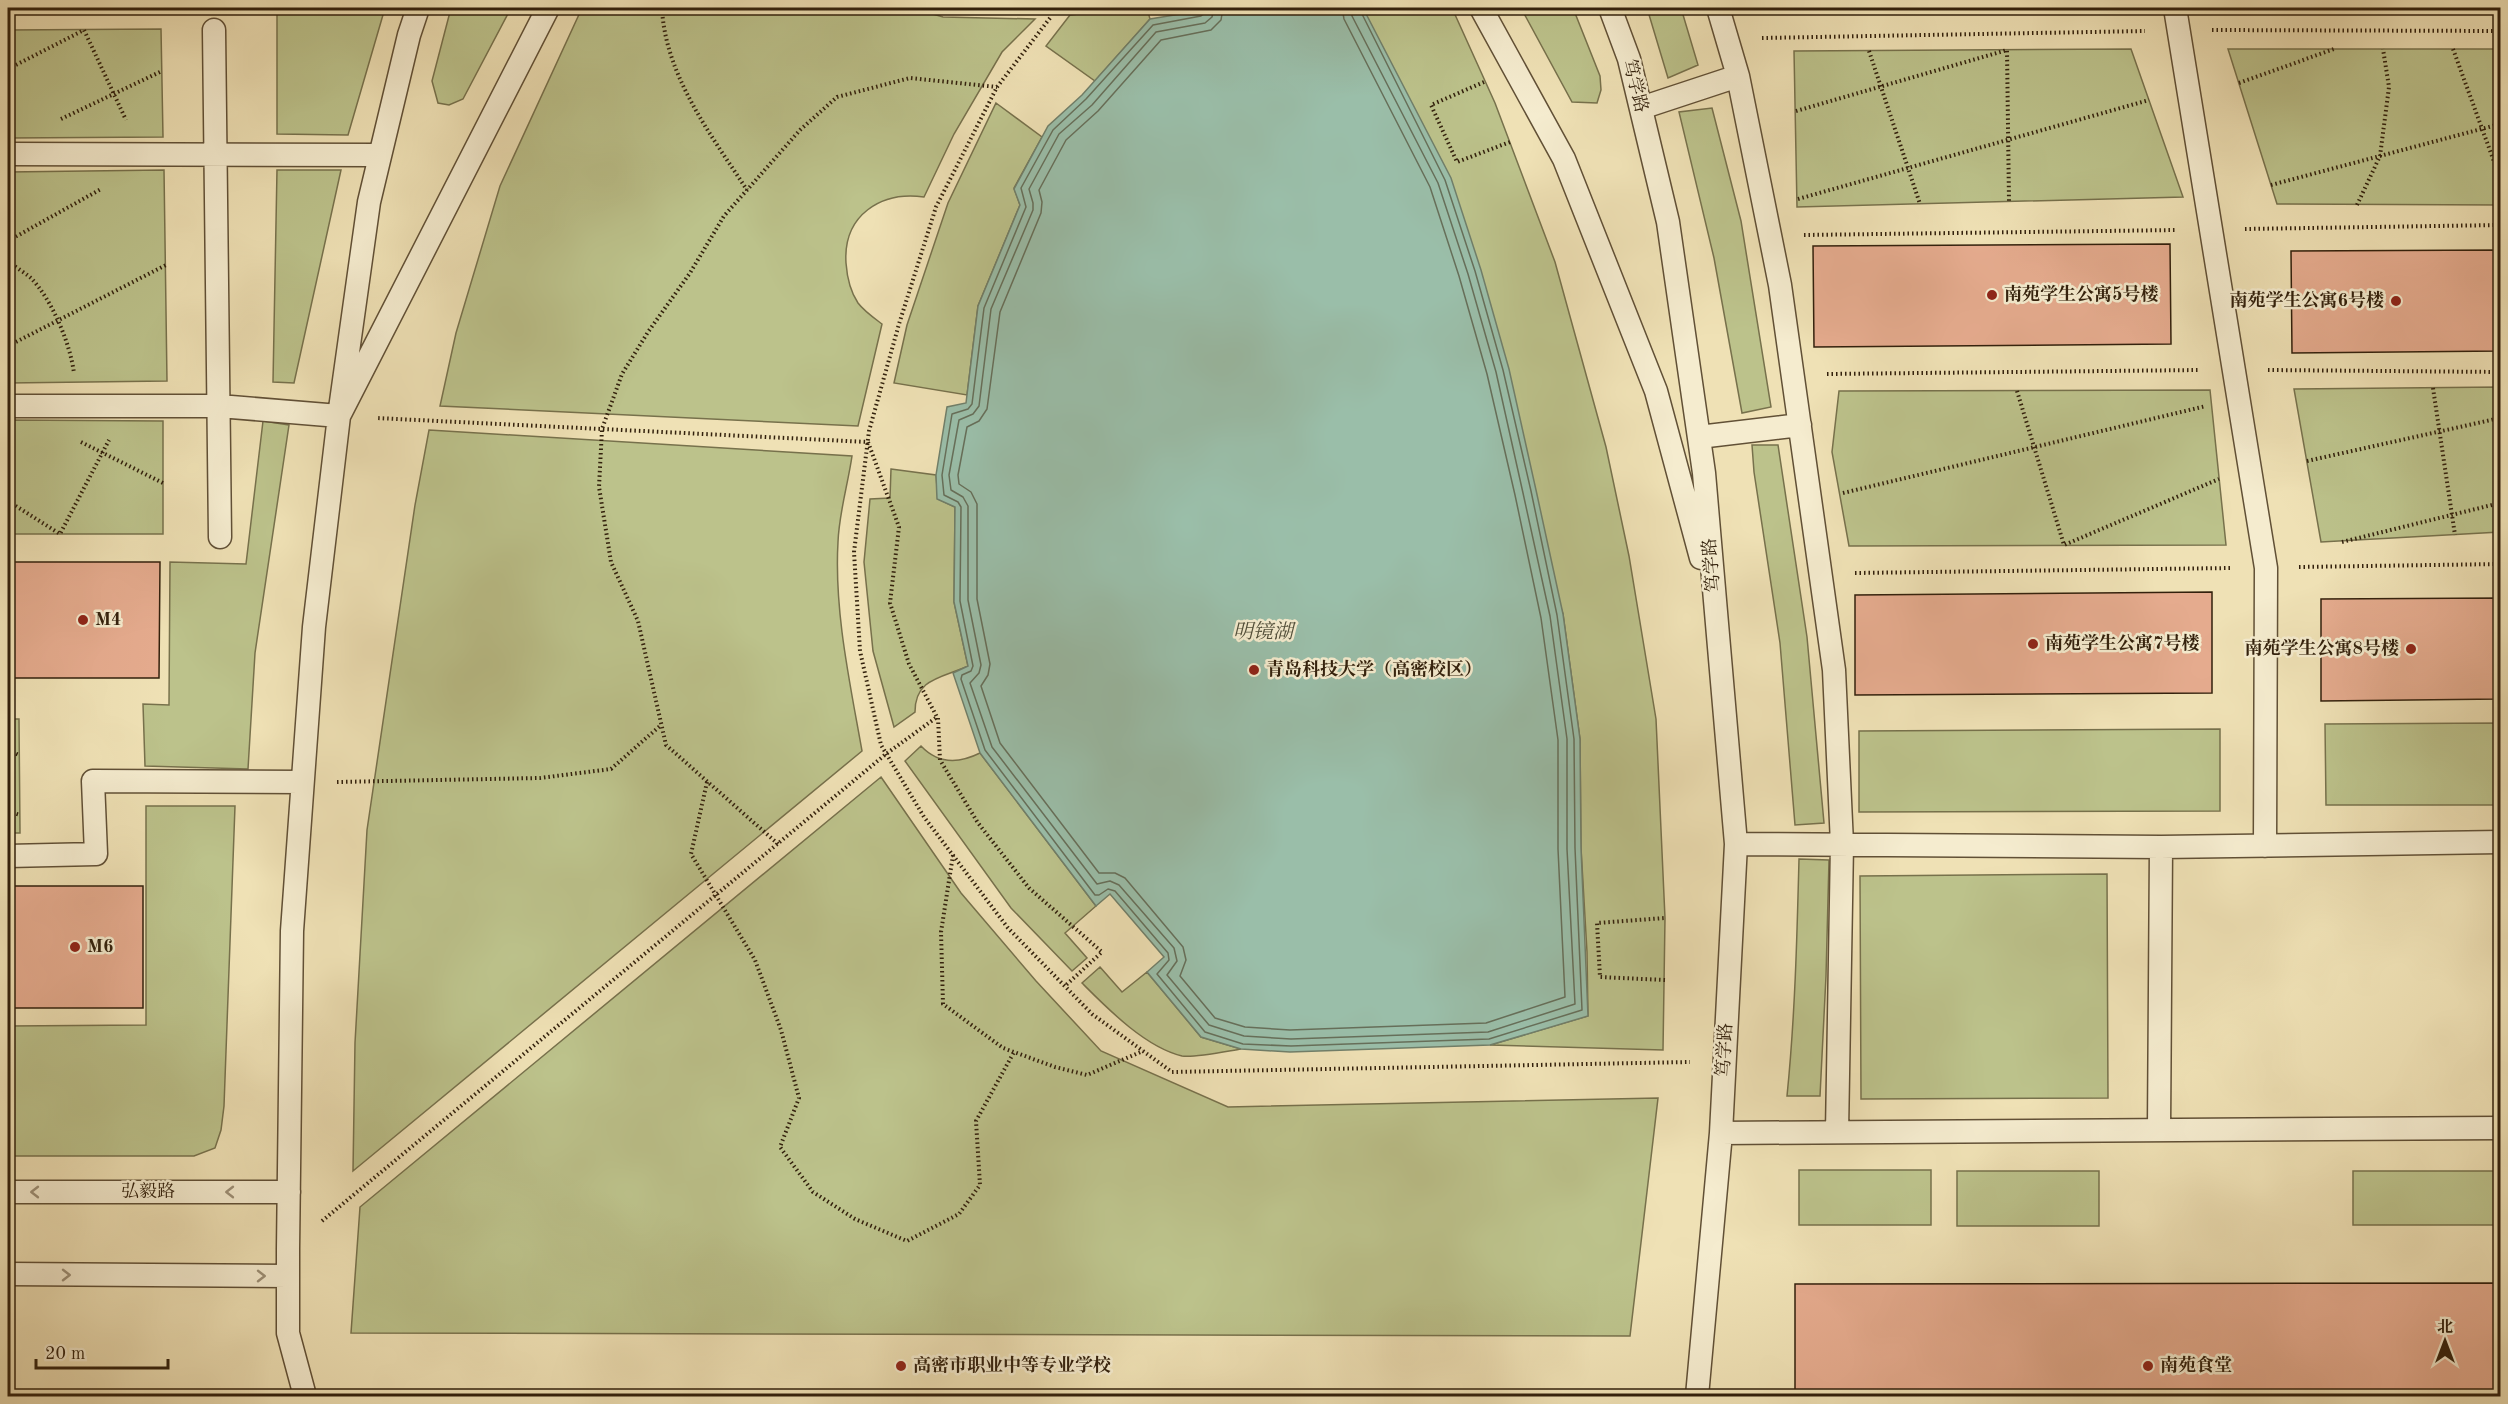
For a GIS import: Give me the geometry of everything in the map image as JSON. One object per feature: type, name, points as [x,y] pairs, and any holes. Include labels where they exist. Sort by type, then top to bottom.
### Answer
[{"type":"lane","points":[[305,1396],[288,1333],[288,1249],[292,931],[314,627],[339,416],[369,202],[409,35],[418,8]]},
{"type":"lane","points":[[339,416],[548,8]]},
{"type":"lane","points":[[1481,8],[1564,159],[1656,392],[1716,614]]},
{"type":"lane","name":"笃学路","points":[[1611,8],[1629,59],[1668,222],[1704,473],[1736,844],[1721,1133],[1697,1396]]},
{"type":"lane","points":[[1718,8],[1738,76],[1780,285],[1834,670],[1842,844],[1837,1132]]},
{"type":"lane","points":[[2175,8],[2266,568],[2265,846]]},
{"type":"lane","points":[[214,30],[220,537]]},
{"type":"lane","points":[[1641,108],[1738,76]]},
{"type":"lane","points":[[8,154],[380,155]]},
{"type":"lane","points":[[8,406],[219,406],[339,416]]},
{"type":"lane","points":[[1699,437],[1800,425]]},
{"type":"lane","points":[[8,856],[96,854],[93,781],[302,782]]},
{"type":"lane","points":[[1736,844],[2162,847],[2500,842]]},
{"type":"lane","points":[[2158,1129],[2162,847]]},
{"type":"lane","points":[[1721,1133],[2500,1128]]},
{"type":"lane","name":"弘毅路","points":[[8,1192],[289,1192]]},
{"type":"lane","points":[[8,1274],[288,1276]]},
{"type":"path","points":[[662,8],[663,32],[687,94],[747,190]]},
{"type":"path","points":[[1050,18],[997,87],[936,207],[898,324],[868,442],[854,552],[860,651],[881,745],[924,818],[1008,928],[1092,1014],[1172,1072],[1724,1061]]},
{"type":"path","points":[[8,69],[84,30],[129,126]]},
{"type":"path","points":[[1732,53],[1758,38],[2180,30],[2500,31]]},
{"type":"path","points":[[2239,83],[2334,49]]},
{"type":"path","points":[[2357,205],[2380,156],[2389,87],[2383,49]]},
{"type":"path","points":[[2453,49],[2500,178]]},
{"type":"path","points":[[1796,111],[2007,50],[2009,202]]},
{"type":"path","points":[[1869,51],[1920,204]]},
{"type":"path","points":[[51,123],[162,71]]},
{"type":"path","points":[[778,844],[666,744],[638,621],[611,562],[599,487],[602,429],[622,374],[690,273],[724,216],[800,130],[837,98],[910,78],[997,87]]},
{"type":"path","points":[[1485,81],[1431,105],[1457,162],[1510,142]]},
{"type":"path","points":[[1797,199],[2149,100]]},
{"type":"path","points":[[2271,185],[2500,124]]},
{"type":"path","points":[[8,241],[106,187]]},
{"type":"path","points":[[1770,235],[2500,225]]},
{"type":"path","points":[[8,261],[31,278],[59,320],[72,356],[76,383]]},
{"type":"path","points":[[8,346],[166,265]]},
{"type":"path","points":[[1793,375],[2234,370],[2500,372]]},
{"type":"path","points":[[2433,388],[2455,535]]},
{"type":"path","points":[[2017,391],[2064,545],[2219,479]]},
{"type":"path","points":[[1839,494],[2212,405]]},
{"type":"path","points":[[339,416],[868,442]]},
{"type":"path","points":[[2307,461],[2500,418]]},
{"type":"path","points":[[8,501],[60,534],[111,437]]},
{"type":"path","points":[[75,439],[163,483]]},
{"type":"path","points":[[868,442],[899,527],[890,603],[909,664],[938,717],[940,760],[978,823],[1029,888],[1102,952],[1065,986]]},
{"type":"path","points":[[2342,542],[2500,503]]},
{"type":"path","points":[[1821,573],[2500,564]]},
{"type":"path","points":[[288,1249],[886,754],[938,717]]},
{"type":"path","points":[[302,782],[540,778],[610,769],[661,725]]},
{"type":"path","points":[[8,750],[19,755]]},
{"type":"path","points":[[707,781],[691,854],[755,960],[781,1030],[799,1098],[780,1147],[813,1192],[855,1219],[907,1240],[959,1214],[980,1185],[976,1121],[1014,1052]]},
{"type":"path","points":[[8,811],[20,815]]},
{"type":"path","points":[[953,855],[941,932],[943,1004],[1003,1048],[1055,1067],[1087,1075],[1143,1051]]},
{"type":"path","points":[[1665,918],[1597,922],[1600,977],[1665,980]]},
{"type":"shaded area","points":[[277,8],[385,8],[348,135],[277,134]]},
{"type":"shaded area","points":[[451,8],[511,8],[463,99],[449,105],[438,103],[432,81]]},
{"type":"shaded area","points":[[582,8],[912,8],[943,17],[1035,19],[1002,52],[954,134],[924,197],[893,198],[880,203],[858,219],[851,232],[846,263],[851,289],[860,306],[882,324],[858,426],[440,406],[456,333],[500,186]]},
{"type":"shaded area","points":[[1147,8],[1150,19],[1095,81],[1046,46],[1070,15]]},
{"type":"shaded area","points":[[1363,8],[1452,8],[1495,103],[1555,262],[1606,447],[1629,556],[1656,719],[1665,918],[1663,1050],[1490,1045],[1588,1016],[1581,848],[1580,739],[1563,614]]},
{"type":"shaded area","points":[[1521,8],[1573,8],[1600,76],[1601,90],[1597,103],[1572,102]]},
{"type":"shaded area","points":[[1647,8],[1681,8],[1698,65],[1668,78]]},
{"type":"shaded area","points":[[161,29],[163,137],[8,138],[8,30]]},
{"type":"shaded area","points":[[2131,49],[2183,197],[1797,207],[1794,51]]},
{"type":"shaded area","points":[[2228,49],[2500,49],[2500,205],[2277,204]]},
{"type":"shaded area","points":[[996,103],[1042,137],[1014,188],[1020,205],[978,306],[967,395],[894,383],[907,325],[948,203]]},
{"type":"shaded area","points":[[1712,108],[1741,221],[1771,407],[1742,413],[1714,258],[1679,112]]},
{"type":"shaded area","points":[[164,170],[167,381],[8,383],[8,172]]},
{"type":"shaded area","points":[[277,170],[341,170],[294,383],[273,382]]},
{"type":"shaded area","points":[[2500,387],[2500,532],[2321,542],[2294,389]]},
{"type":"shaded area","points":[[2210,390],[2226,545],[1849,546],[1832,452],[1839,391]]},
{"type":"shaded area","points":[[8,420],[163,421],[163,534],[8,534]]},
{"type":"shaded area","points":[[263,421],[289,425],[255,653],[248,769],[145,766],[143,704],[169,705],[170,562],[246,564]]},
{"type":"shaded area","points":[[429,430],[852,456],[840,520],[837,568],[844,647],[862,751],[353,1171],[355,1043],[367,830],[415,505]]},
{"type":"shaded area","points":[[1752,445],[1778,445],[1807,637],[1824,823],[1795,825],[1780,643],[1754,472]]},
{"type":"shaded area","points":[[891,469],[936,475],[938,499],[955,507],[954,602],[968,666],[940,677],[925,686],[916,701],[915,712],[894,727],[873,651],[864,562],[870,499],[890,498]]},
{"type":"shaded area","points":[[8,719],[19,719],[20,833],[8,833]]},
{"type":"shaded area","points":[[2500,723],[2500,805],[2326,805],[2325,724]]},
{"type":"shaded area","points":[[2220,729],[2220,811],[1859,812],[1859,731]]},
{"type":"shaded area","points":[[921,746],[934,756],[949,760],[964,759],[980,753],[1096,906],[1065,933],[1087,958],[1072,971],[1011,908],[905,761]]},
{"type":"shaded area","points":[[881,777],[961,893],[1036,981],[1101,1051],[1228,1107],[1658,1098],[1630,1336],[351,1333],[360,1207]]},
{"type":"shaded area","points":[[146,806],[235,806],[224,1106],[221,1130],[215,1148],[194,1156],[8,1156],[8,1026],[146,1025]]},
{"type":"shaded area","points":[[1799,859],[1829,860],[1820,1096],[1787,1096],[1794,1007]]},
{"type":"shaded area","points":[[2107,874],[2108,1098],[1861,1099],[1860,876]]},
{"type":"shaded area","points":[[1100,967],[1122,992],[1147,972],[1201,1037],[1241,1049],[1182,1056],[1154,1044],[1128,1026],[1082,983]]},
{"type":"shaded area","points":[[1799,1170],[1931,1170],[1931,1225],[1799,1225]]},
{"type":"shaded area","points":[[1957,1171],[2099,1171],[2099,1226],[1957,1226]]},
{"type":"shaded area","points":[[2353,1171],[2500,1171],[2500,1225],[2353,1225]]},
{"type":"water","name":"明镜湖","points":[[1217,8],[1363,8],[1451,178],[1481,270],[1509,369],[1563,614],[1580,739],[1581,848],[1588,1016],[1490,1045],[1290,1052],[1241,1049],[1201,1037],[1147,972],[1164,957],[1110,894],[1096,906],[980,753],[953,673],[968,666],[954,602],[955,507],[937,499],[936,475],[947,407],[966,403],[978,306],[1020,205],[1014,189],[1048,126],[1082,95],[1150,19]]},
{"type":"building","points":[[1754,8],[2111,8],[2111,10],[1754,13]]},
{"type":"building","name":"南苑学生公寓5号楼","points":[[2170,244],[2171,344],[1814,347],[1813,246]]},
{"type":"building","name":"南苑学生公寓6号楼","points":[[2500,250],[2500,351],[2292,353],[2291,251]]},
{"type":"building","name":"M4","points":[[8,562],[160,562],[159,678],[8,678]]},
{"type":"building","name":"南苑学生公寓7号楼","points":[[2212,592],[2212,693],[1855,695],[1855,595]]},
{"type":"building","name":"南苑学生公寓8号楼","points":[[2500,598],[2500,699],[2321,701],[2321,599]]},
{"type":"building","name":"M6","points":[[8,886],[143,886],[143,1008],[8,1008]]},
{"type":"building","name":"南苑食堂","points":[[2500,1283],[2500,1396],[1795,1396],[1795,1284]]},
{"type":"place","name":"南苑学生公寓5号楼","points":[[1992,295]]},
{"type":"place","name":"南苑学生公寓6号楼","points":[[2396,301]]},
{"type":"place","name":"M4","points":[[83,620]]},
{"type":"place","name":"南苑学生公寓7号楼","points":[[2033,644]]},
{"type":"place","name":"南苑学生公寓8号楼","points":[[2411,649]]},
{"type":"place","name":"青岛科技大学（高密校区）","points":[[1254,670]]},
{"type":"place","name":"M6","points":[[75,947]]},
{"type":"place","name":"高密市职业中等专业学校","points":[[901,1366]]},
{"type":"place","name":"南苑食堂","points":[[2148,1366]]}]
